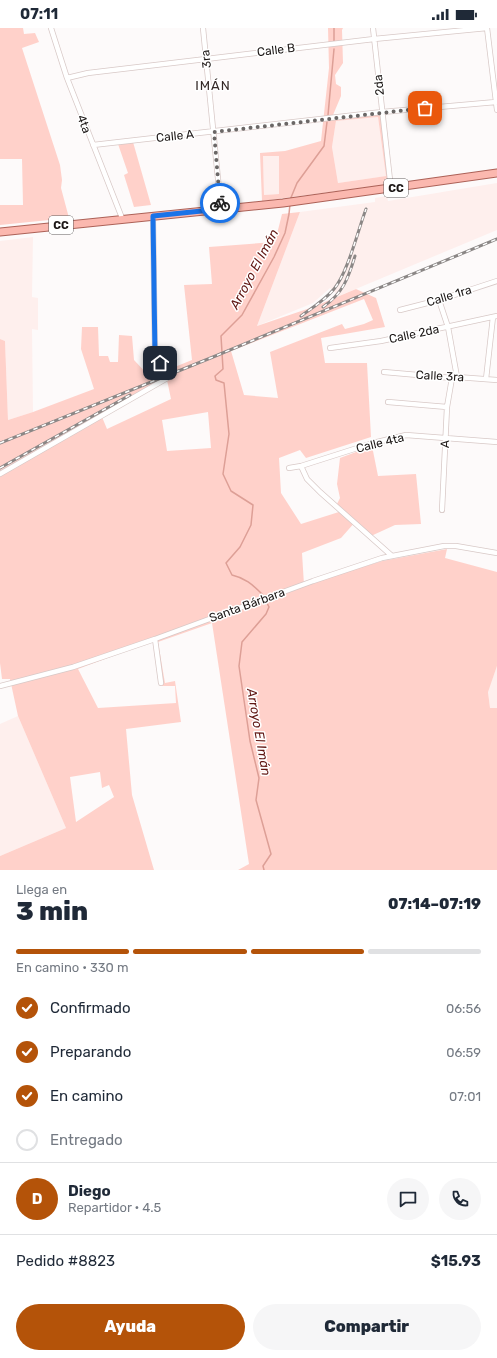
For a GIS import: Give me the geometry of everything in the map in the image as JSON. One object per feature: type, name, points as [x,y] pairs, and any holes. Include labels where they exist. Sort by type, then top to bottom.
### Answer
[{"type":"main road","name":"CC","points":[[0,232],[122,218],[283,203],[497,173]]},
{"type":"street","name":"4ta","points":[[51,28],[67,78],[92,145],[122,218]]},
{"type":"street","name":"3ra","points":[[203,28],[221,209]]},
{"type":"street","name":"2da","points":[[373,28],[391,189]]},
{"type":"street","name":"Calle B","points":[[67,78],[88,72],[374,39],[487,28]]},
{"type":"street","points":[[487,28],[497,110]]},
{"type":"street","name":"Calle A","points":[[92,145],[382,112],[496,102]]},
{"type":"street","points":[[0,474],[172,376],[168,367],[160,363],[155,357],[153,216]]},
{"type":"street","name":"Calle 1ra","points":[[400,310],[439,300],[497,281]]},
{"type":"street","points":[[439,300],[448,327],[457,377]]},
{"type":"street","points":[[486,379],[495,317]]},
{"type":"street","name":"Calle 2da","points":[[330,348],[381,341],[495,317]]},
{"type":"street","name":"Calle 3ra","points":[[384,372],[497,380]]},
{"type":"street","name":"A","points":[[442,510],[447,406],[452,378]]},
{"type":"street","points":[[388,402],[447,406]]},
{"type":"street","name":"Calle 4ta","points":[[289,468],[301,466],[373,443],[406,435],[497,442]]},
{"type":"street","points":[[301,466],[308,479],[320,492],[392,556]]},
{"type":"street","name":"Santa Bárbara","points":[[0,686],[73,667],[155,639],[313,581],[382,558],[444,546],[456,546],[497,554]]},
{"type":"street","points":[[155,639],[161,683]]},
{"type":"shaded area","points":[[0,28],[23,28],[24,34],[35,33],[39,42],[22,48],[60,165],[62,180],[61,188],[69,218],[0,225],[0,205],[23,205],[22,159],[0,159]]},
{"type":"shaded area","points":[[328,28],[343,28],[343,63],[335,75],[336,84],[341,87],[341,96],[333,115],[382,111],[391,184],[262,201],[260,153],[285,151],[321,141],[329,68]],"holes":[[[378,117],[386,176],[338,183],[332,147],[336,121]],[[263,156],[279,156],[279,194],[264,195]]]},
{"type":"shaded area","points":[[378,117],[386,176],[338,183],[332,147],[336,121]]},
{"type":"shaded area","points":[[133,142],[151,205],[134,207],[124,175],[128,173],[118,144]]},
{"type":"shaded area","points":[[263,156],[279,156],[279,194],[264,195]]},
{"type":"shaded area","points":[[497,183],[497,230],[339,296],[330,288],[313,303],[257,326],[300,212],[375,202],[375,198],[387,196],[388,201]]},
{"type":"shaded area","points":[[300,212],[257,326],[313,307],[356,289],[376,298],[385,327],[321,338],[325,363],[367,363],[371,437],[306,458],[300,450],[279,458],[281,493],[301,524],[342,511],[336,506],[340,498],[337,484],[340,458],[372,446],[378,476],[416,474],[421,524],[395,525],[371,536],[356,521],[341,538],[302,553],[304,585],[382,561],[447,549],[445,558],[497,572],[497,666],[488,692],[490,708],[497,708],[497,870],[238,870],[249,864],[212,623],[158,642],[165,683],[175,681],[181,722],[126,729],[132,795],[154,870],[0,870],[0,856],[66,828],[18,716],[10,679],[2,679],[0,663],[0,339],[5,341],[8,420],[94,389],[81,349],[82,327],[98,327],[99,356],[108,356],[110,362],[118,362],[119,335],[132,336],[134,360],[150,377],[192,360],[184,285],[212,284],[209,247],[275,242],[282,214]],"holes":[[[364,299],[373,320],[345,329],[342,324],[270,352],[278,398],[244,395],[231,351]],[[167,380],[171,399],[107,429],[102,417]],[[208,412],[211,448],[167,451],[162,420]],[[153,641],[160,686],[175,686],[176,703],[98,708],[78,669]],[[100,772],[102,788],[109,785],[114,797],[76,822],[70,777]]]},
{"type":"shaded area","points":[[33,237],[32,297],[38,298],[38,330],[32,329],[33,412],[8,420],[5,341],[0,339],[0,241]]},
{"type":"shaded area","points":[[497,666],[497,708],[490,709],[488,691]]},
{"type":"shaded area","points":[[18,716],[66,828],[0,856],[0,724]]},
{"type":"waterway","name":"Arroyo El Imán","points":[[334,28],[334,41]]},
{"type":"waterway","name":"Arroyo El Imán","points":[[328,115],[334,49]]},
{"type":"waterway","name":"Arroyo El Imán","points":[[290,200],[297,183],[324,146],[327,122]]},
{"type":"waterway","name":"Arroyo El Imán","points":[[262,594],[248,582],[232,575],[226,563],[240,547],[251,525],[253,505],[231,491],[223,474],[229,434],[224,383],[216,380],[215,376],[223,369],[221,336],[242,315],[274,257],[285,233],[290,204]]},
{"type":"waterway","name":"Arroyo El Imán","points":[[264,870],[263,866],[271,854],[256,800],[259,778],[250,741],[239,666],[242,642],[266,614],[269,607],[267,603]]},
{"type":"railway","points":[[301,316],[327,297],[339,282],[348,262],[366,209]]},
{"type":"railway","points":[[0,443],[213,357],[497,239]]},
{"type":"railway","points":[[323,307],[330,302],[344,285],[355,256]]},
{"type":"railway","points":[[0,468],[130,395]]},
{"type":"way so far","points":[[220,203],[214,132],[324,118],[425,108]]},
{"type":"district","name":"IMÁN","points":[[213,85]]},
{"type":"route","points":[[160,363],[155,357],[153,216],[221,209],[220,203]]}]
